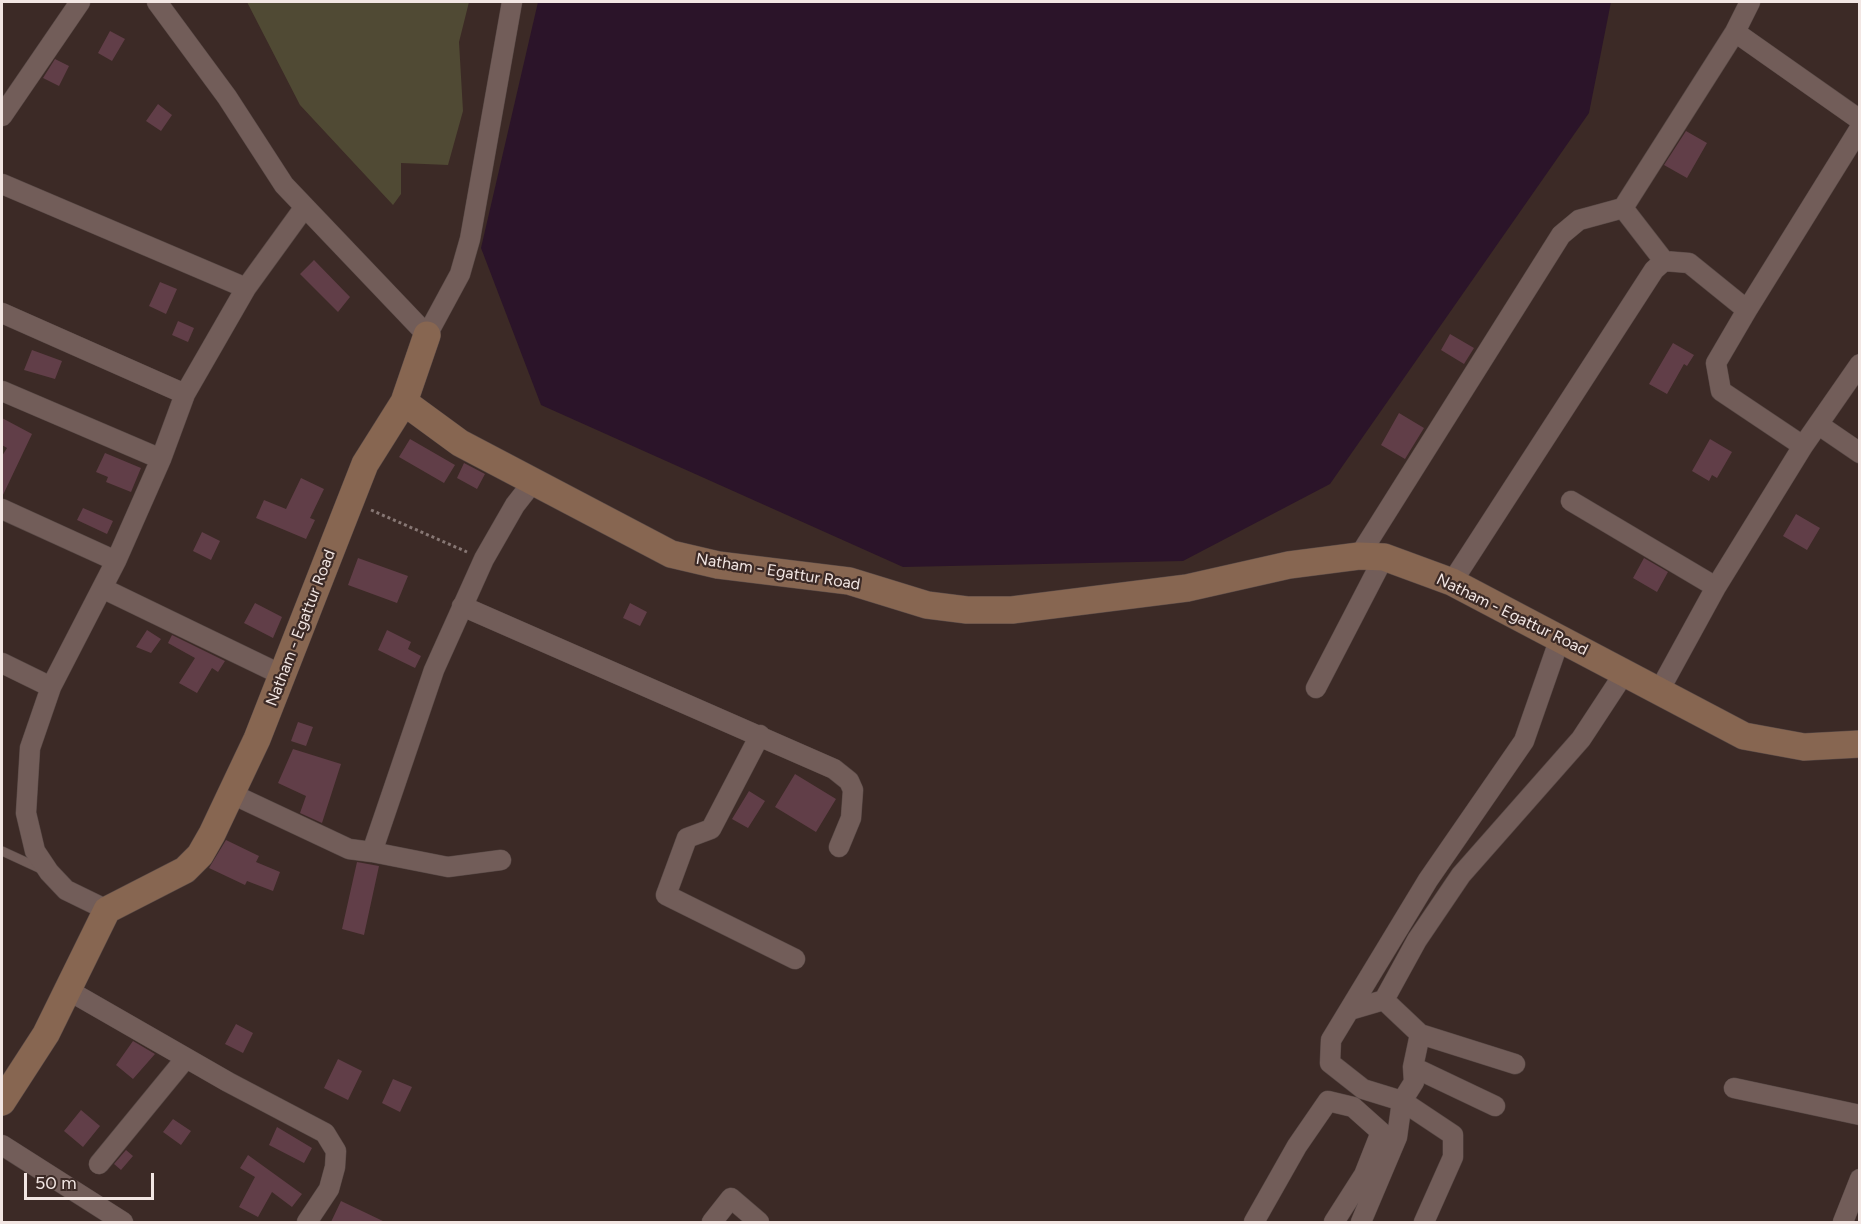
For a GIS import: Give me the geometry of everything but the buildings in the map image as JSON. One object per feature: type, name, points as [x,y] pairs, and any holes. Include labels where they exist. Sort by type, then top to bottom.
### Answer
[{"type":"street","points":[[2,116],[80,2]]},
{"type":"street","points":[[157,2],[227,96],[284,185],[427,335]]},
{"type":"street","points":[[404,402],[427,335],[460,274],[470,239],[512,2]]},
{"type":"street","points":[[1316,688],[1371,557],[1561,235],[1579,220],[1623,208],[1735,32],[1749,2]]},
{"type":"street","points":[[1735,32],[1860,120]]},
{"type":"street","points":[[1803,446],[1721,391],[1716,363],[1860,128]]},
{"type":"street","points":[[2,184],[246,288]]},
{"type":"street","points":[[2,1102],[46,1034],[66,988],[107,910],[66,890],[49,872],[35,851],[26,813],[30,748],[51,687],[116,561],[161,459],[185,394],[246,288],[304,208]]},
{"type":"street","points":[[1623,208],[1664,261]]},
{"type":"street","points":[[1452,582],[1654,270],[1664,261],[1689,263],[1747,310]]},
{"type":"street","points":[[2,313],[185,394]]},
{"type":"street","points":[[1659,691],[1716,587],[1803,446],[1860,364]]},
{"type":"street","points":[[2,391],[161,459]]},
{"type":"street","name":"Natham - Egattur Road","points":[[107,910],[185,870],[200,855],[258,739],[365,464],[404,402],[460,443],[671,554],[718,565],[849,581],[927,605],[967,610],[1012,610],[1187,588],[1290,566],[1371,557],[1452,582],[1744,736],[1804,747],[1860,744]]},
{"type":"street","points":[[1819,425],[1860,453]]},
{"type":"street","points":[[372,852],[434,670],[484,559],[515,505],[533,482]]},
{"type":"street","points":[[1571,501],[1716,587]]},
{"type":"street","points":[[2,509],[116,561]]},
{"type":"street","points":[[102,588],[282,675]]},
{"type":"street","points":[[462,606],[834,769],[849,781],[853,790],[851,818],[839,847]]},
{"type":"street","points":[[1424,1222],[1453,1157],[1453,1135],[1402,1101],[1363,1089],[1330,1063],[1331,1040],[1428,880],[1524,741],[1560,638]]},
{"type":"street","points":[[2,663],[51,687]]},
{"type":"street","points":[[1350,1010],[1384,1000],[1417,940],[1461,874],[1581,739],[1625,672]]},
{"type":"street","points":[[759,735],[711,829],[687,838],[666,895],[795,959]]},
{"type":"street","points":[[232,794],[349,849],[448,867],[501,860]]},
{"type":"street","points":[[66,988],[186,1058],[325,1132],[336,1151],[335,1167],[329,1189],[308,1222]]},
{"type":"street","points":[[1384,1000],[1420,1034],[1515,1064]]},
{"type":"street","points":[[1361,1222],[1397,1137],[1402,1101],[1414,1082],[1413,1067],[1420,1034]]},
{"type":"street","points":[[99,1164],[186,1058]]},
{"type":"street","points":[[1413,1067],[1495,1106]]},
{"type":"street","points":[[1734,1088],[1860,1115]]},
{"type":"street","points":[[1254,1222],[1297,1146],[1328,1101],[1353,1107],[1381,1132],[1364,1175],[1334,1222]]},
{"type":"street","points":[[2,1145],[123,1222]]},
{"type":"street","points":[[1844,1222],[1860,1179]]},
{"type":"street","points":[[712,1222],[731,1198],[759,1222]]},
{"type":"lane","points":[[2,851],[49,872]]},
{"type":"path","points":[[350,501],[484,559]]},
{"type":"shaded area","points":[[247,2],[469,2],[459,42],[463,111],[448,165],[401,163],[401,194],[393,205],[300,105]]},
{"type":"shaded area","points":[[538,2],[1611,2],[1589,113],[1330,484],[1183,561],[903,567],[541,405],[481,248]]}]
